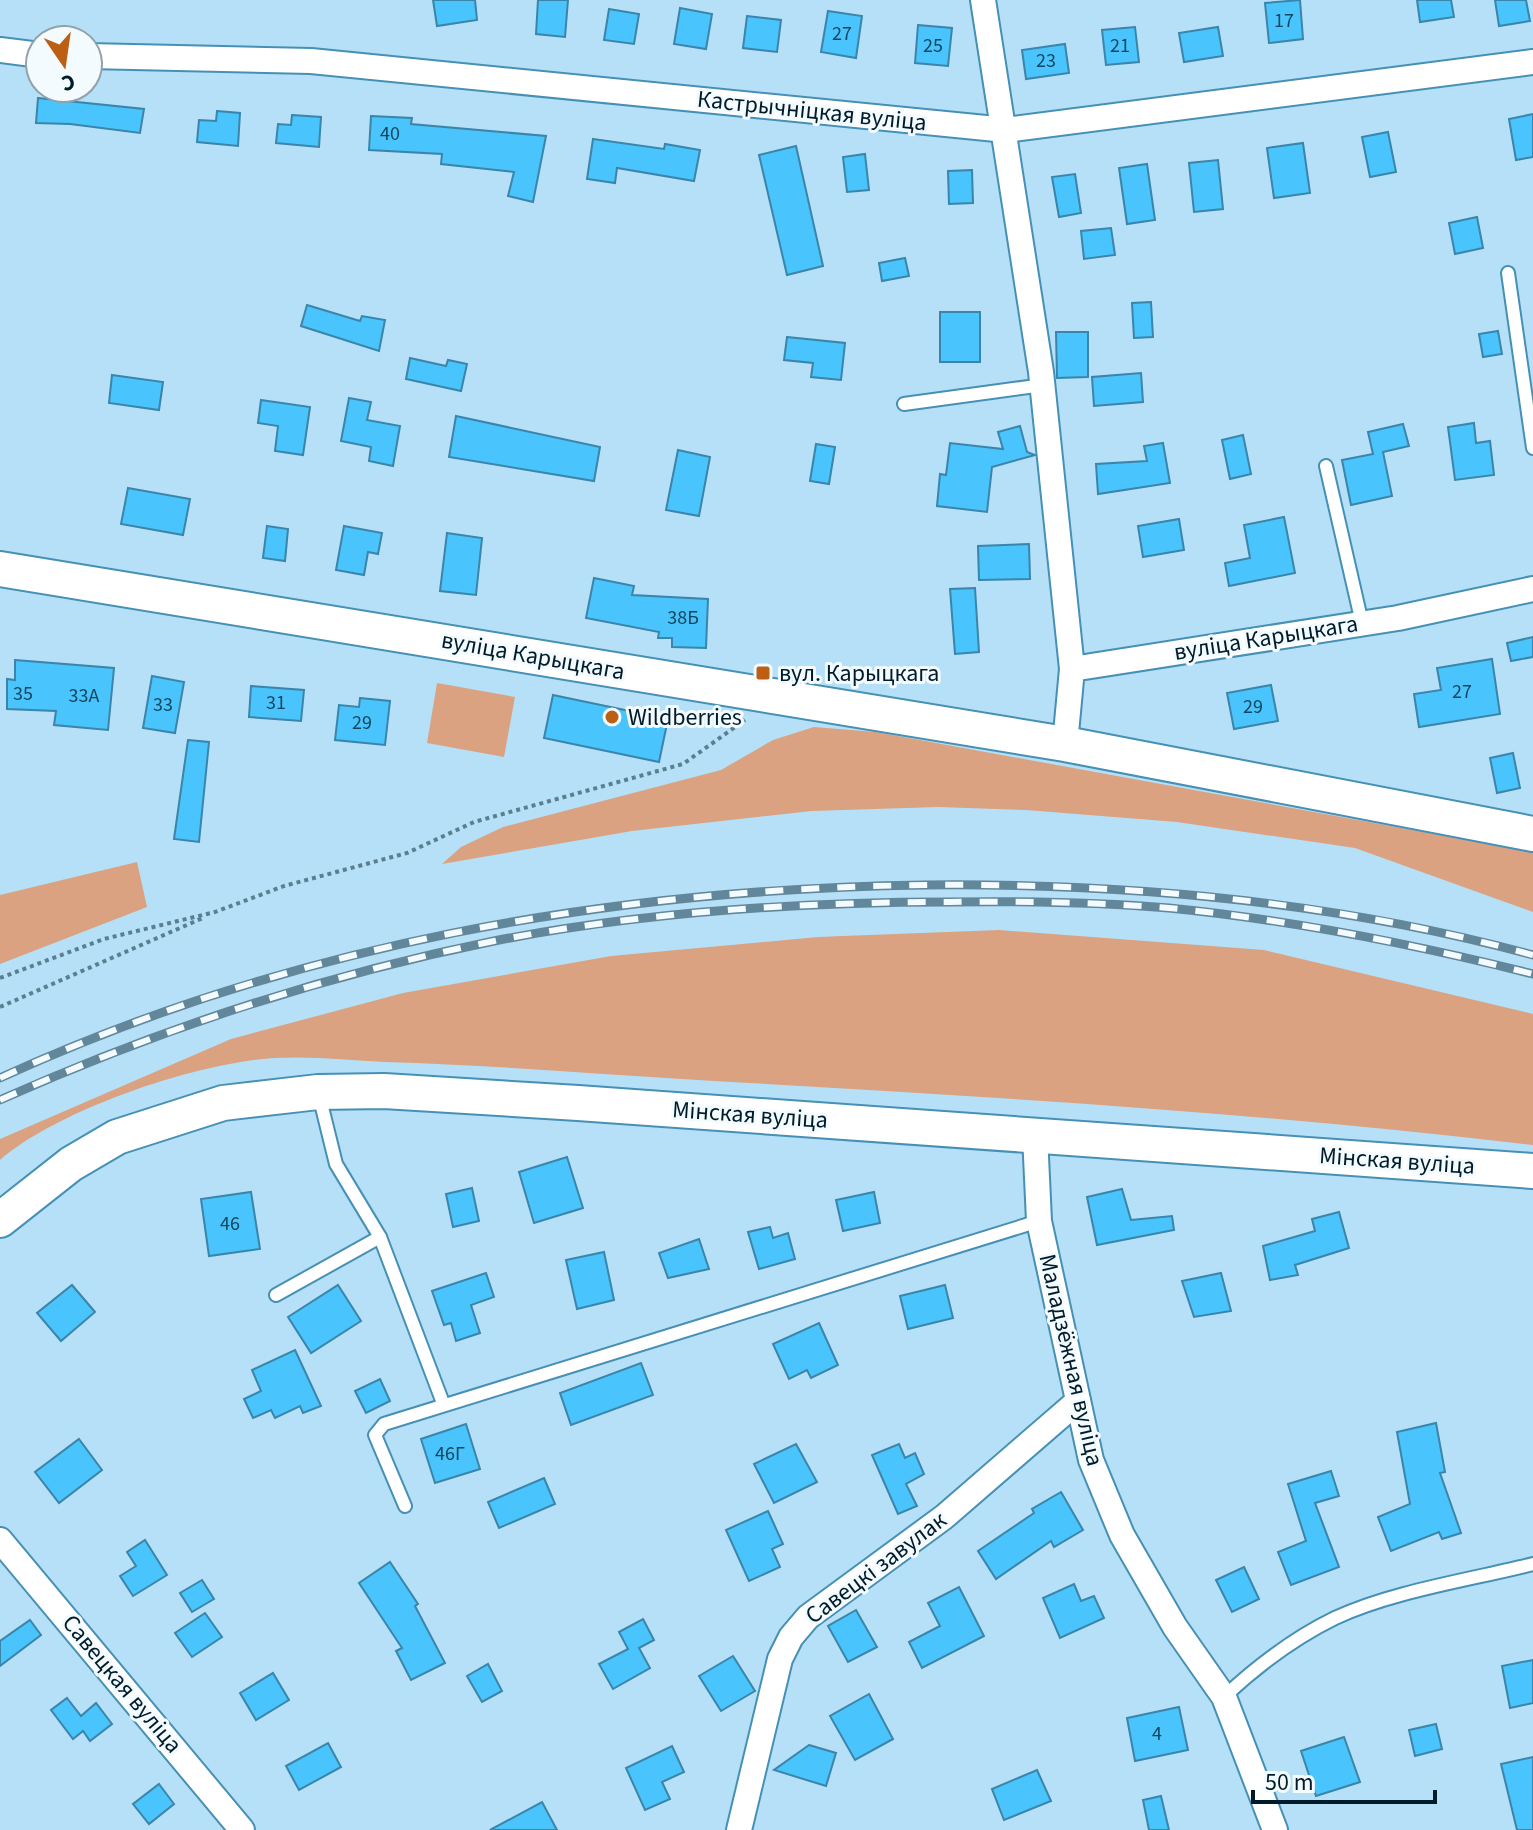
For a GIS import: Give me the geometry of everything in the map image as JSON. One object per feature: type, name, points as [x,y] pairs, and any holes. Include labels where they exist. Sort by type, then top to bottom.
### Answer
[{"type":"street","points":[[983,0],[1006,130],[1043,385],[1072,669],[1065,744]]},
{"type":"street","points":[[0,50],[24,53]]},
{"type":"street","name":"Кастрычніцкая вуліца","points":[[104,56],[311,61],[1006,130],[1533,62]]},
{"type":"street","name":"вуліца Карыцкага","points":[[0,569],[1065,744],[1533,834]]},
{"type":"street","name":"вуліца Карыцкага","points":[[1072,669],[1362,623],[1533,589]]},
{"type":"street","name":"Мінская вуліца","points":[[0,1220],[82,1156],[117,1137],[223,1103],[318,1092],[384,1091],[1533,1171]]},
{"type":"street","name":"Маладзёжная вуліца","points":[[1035,1135],[1039,1221],[1091,1460],[1122,1535],[1175,1627],[1224,1697],[1275,1830]]},
{"type":"street","name":"Савецкі завулак","points":[[739,1830],[780,1659],[791,1637],[808,1617],[944,1517],[1078,1401]]},
{"type":"street","name":"Савецкая вуліца","points":[[0,1540],[242,1830]]},
{"type":"lane","points":[[1508,273],[1533,448]]},
{"type":"lane","points":[[904,404],[1043,385]]},
{"type":"lane","points":[[1326,466],[1362,623]]},
{"type":"lane","points":[[318,1092],[336,1164],[380,1237],[443,1403]]},
{"type":"lane","points":[[405,1506],[375,1435],[384,1424],[443,1403],[1039,1221]]},
{"type":"lane","points":[[276,1295],[380,1237]]},
{"type":"lane","points":[[1224,1697],[1295,1643],[1336,1618],[1371,1605],[1533,1564]]},
{"type":"path","points":[[0,1007],[215,912],[284,886],[407,853],[474,822],[683,764],[775,697]]},
{"type":"path","points":[[0,978],[104,939],[215,912]]},
{"type":"shaded area","points":[[437,683],[515,697],[504,757],[427,743]]},
{"type":"shaded area","points":[[814,727],[876,732],[1533,852],[1533,912],[1355,848],[1177,822],[1026,810],[938,807],[812,811],[632,831],[442,864],[461,847],[503,827],[721,770],[773,740]]},
{"type":"shaded area","points":[[137,862],[147,907],[0,964],[0,895]]},
{"type":"shaded area","points":[[999,930],[1264,950],[1533,1014],[1533,1145],[1325,1123],[1116,1106],[503,1067],[276,1058],[208,1068],[131,1091],[57,1123],[0,1160],[0,1139],[231,1039],[403,993],[611,956],[818,937]]},
{"type":"building","points":[[433,0],[475,0],[477,20],[437,26]]},
{"type":"building","points":[[538,0],[568,0],[565,37],[536,34]]},
{"type":"building","points":[[1300,0],[1303,39],[1269,43],[1265,3]]},
{"type":"building","points":[[1417,0],[1451,0],[1454,17],[1420,22]]},
{"type":"building","points":[[1495,0],[1526,0],[1530,21],[1499,26]]},
{"type":"building","points":[[680,8],[712,14],[706,49],[674,44]]},
{"type":"building","points":[[609,9],[639,14],[634,44],[604,40]]},
{"type":"building","points":[[828,11],[862,16],[856,58],[821,52]]},
{"type":"building","points":[[747,16],[781,20],[777,52],[743,48]]},
{"type":"building","points":[[918,25],[952,28],[948,66],[915,63]]},
{"type":"building","points":[[1135,27],[1139,62],[1106,65],[1102,30]]},
{"type":"building","points":[[1218,27],[1223,56],[1184,62],[1179,33]]},
{"type":"building","points":[[1065,44],[1069,73],[1026,79],[1022,50]]},
{"type":"building","points":[[38,104],[96,104],[144,109],[140,133],[36,123]]},
{"type":"building","points":[[217,111],[240,113],[238,146],[197,142],[199,120],[216,121]]},
{"type":"building","points":[[1533,114],[1533,157],[1516,160],[1509,119]]},
{"type":"building","points":[[292,115],[321,117],[319,147],[276,143],[278,124],[291,125]]},
{"type":"building","points":[[371,116],[412,118],[411,124],[546,136],[533,202],[508,196],[514,172],[441,164],[442,154],[369,150]]},
{"type":"building","points":[[1388,132],[1396,172],[1370,177],[1362,137]]},
{"type":"building","points":[[593,139],[664,149],[665,144],[700,150],[694,181],[617,168],[615,183],[587,179]]},
{"type":"building","points":[[1303,143],[1310,193],[1274,198],[1267,148]]},
{"type":"building","points":[[796,146],[823,266],[787,275],[759,155]]},
{"type":"building","points":[[865,154],[869,190],[847,192],[843,157]]},
{"type":"building","points":[[1218,160],[1223,209],[1194,212],[1189,163]]},
{"type":"building","points":[[1147,164],[1155,220],[1127,224],[1119,168]]},
{"type":"building","points":[[972,170],[973,203],[949,204],[948,171]]},
{"type":"building","points":[[1075,174],[1081,213],[1059,217],[1052,177]]},
{"type":"building","points":[[1477,217],[1483,248],[1455,254],[1449,223]]},
{"type":"building","points":[[1111,228],[1115,255],[1084,259],[1081,231]]},
{"type":"building","points":[[905,258],[909,276],[882,281],[879,263]]},
{"type":"building","points":[[1151,302],[1153,337],[1134,338],[1132,303]]},
{"type":"building","points":[[307,305],[360,321],[362,316],[385,320],[379,351],[301,326]]},
{"type":"building","points":[[940,312],[980,312],[980,362],[940,362]]},
{"type":"building","points":[[1498,331],[1502,354],[1483,357],[1479,334]]},
{"type":"building","points":[[1056,332],[1088,332],[1088,377],[1057,378]]},
{"type":"building","points":[[787,337],[845,343],[841,380],[811,377],[813,363],[784,360]]},
{"type":"building","points":[[410,358],[446,366],[448,360],[467,364],[461,391],[406,379]]},
{"type":"building","points":[[1141,373],[1143,402],[1094,406],[1092,377]]},
{"type":"building","points":[[112,375],[163,382],[159,410],[109,403]]},
{"type":"building","points":[[349,398],[371,402],[367,420],[400,426],[393,466],[369,461],[371,447],[341,441]]},
{"type":"building","points":[[261,400],[310,407],[303,455],[275,451],[278,426],[258,423]]},
{"type":"building","points":[[456,416],[600,447],[594,481],[449,457]]},
{"type":"building","points":[[1474,423],[1476,443],[1490,441],[1494,475],[1455,480],[1448,427]]},
{"type":"building","points":[[1403,424],[1409,446],[1383,452],[1392,496],[1351,505],[1342,460],[1373,454],[1368,432]]},
{"type":"building","points":[[1020,426],[1027,452],[1035,455],[992,467],[987,512],[937,506],[940,474],[946,475],[950,443],[1003,449],[998,432]]},
{"type":"building","points":[[1243,435],[1251,474],[1230,479],[1222,440]]},
{"type":"building","points":[[1163,443],[1170,483],[1098,494],[1096,464],[1147,461],[1144,446]]},
{"type":"building","points":[[816,444],[835,447],[829,484],[810,481]]},
{"type":"building","points":[[678,450],[710,457],[699,516],[666,510]]},
{"type":"building","points":[[128,488],[190,499],[183,535],[121,524]]},
{"type":"building","points":[[1284,517],[1295,573],[1229,586],[1225,563],[1250,558],[1244,525]]},
{"type":"building","points":[[1179,519],[1184,550],[1143,557],[1138,526]]},
{"type":"building","points":[[267,526],[288,529],[285,561],[263,558]]},
{"type":"building","points":[[344,526],[382,533],[378,554],[368,552],[364,575],[336,570]]},
{"type":"building","points":[[447,533],[482,538],[476,595],[440,591]]},
{"type":"building","points":[[1029,544],[1030,579],[979,580],[978,546]]},
{"type":"building","points":[[594,578],[634,586],[632,595],[708,599],[706,648],[672,647],[672,638],[658,638],[659,632],[586,618]]},
{"type":"building","points":[[975,588],[979,652],[955,654],[950,589]]},
{"type":"building","points":[[1533,637],[1533,657],[1511,661],[1507,643]]},
{"type":"building","points":[[1492,659],[1500,714],[1419,727],[1414,694],[1441,690],[1437,668]]},
{"type":"building","points":[[15,660],[114,668],[108,730],[54,725],[56,711],[7,709],[7,679],[15,680]]},
{"type":"building","points":[[152,676],[184,682],[175,733],[143,728]]},
{"type":"building","points":[[1271,685],[1278,721],[1234,729],[1227,693]]},
{"type":"building","points":[[251,686],[304,690],[301,721],[249,717]]},
{"type":"building","points":[[553,695],[668,719],[659,762],[544,738]]},
{"type":"building","points":[[360,698],[390,701],[385,745],[335,740],[339,705],[359,707]]},
{"type":"building","points":[[188,740],[209,742],[199,842],[174,839]]},
{"type":"building","points":[[1513,753],[1520,788],[1497,793],[1490,758]]},
{"type":"building","points":[[567,1157],[583,1208],[534,1223],[519,1172]]},
{"type":"building","points":[[472,1188],[479,1221],[453,1227],[446,1194]]},
{"type":"building","points":[[1122,1189],[1131,1220],[1172,1216],[1174,1230],[1097,1245],[1087,1197]]},
{"type":"building","points":[[251,1192],[260,1249],[209,1256],[201,1199]]},
{"type":"building","points":[[874,1192],[880,1223],[843,1231],[836,1200]]},
{"type":"building","points":[[1339,1212],[1349,1248],[1295,1265],[1298,1275],[1270,1280],[1263,1246],[1315,1231],[1312,1219]]},
{"type":"building","points":[[770,1227],[773,1238],[788,1233],[795,1259],[759,1269],[748,1232]]},
{"type":"building","points":[[699,1239],[709,1269],[668,1278],[659,1253]]},
{"type":"building","points":[[604,1252],[614,1300],[577,1309],[566,1260]]},
{"type":"building","points":[[486,1273],[494,1297],[471,1305],[480,1333],[456,1341],[451,1323],[444,1325],[432,1291]]},
{"type":"building","points":[[1221,1273],[1231,1311],[1194,1317],[1182,1281]]},
{"type":"building","points":[[72,1285],[95,1312],[61,1341],[37,1313]]},
{"type":"building","points":[[338,1285],[361,1321],[311,1353],[288,1317]]},
{"type":"building","points":[[945,1285],[953,1318],[908,1329],[900,1296]]},
{"type":"building","points":[[819,1323],[838,1365],[811,1378],[807,1370],[789,1379],[773,1344]]},
{"type":"building","points":[[295,1350],[321,1406],[303,1413],[300,1406],[275,1418],[271,1410],[253,1418],[244,1399],[261,1391],[252,1370]]},
{"type":"building","points":[[641,1363],[653,1395],[571,1425],[560,1393]]},
{"type":"building","points":[[380,1379],[390,1401],[366,1413],[355,1391]]},
{"type":"building","points":[[1436,1423],[1445,1472],[1440,1473],[1461,1533],[1442,1539],[1439,1532],[1391,1551],[1378,1517],[1410,1504],[1397,1432]]},
{"type":"building","points":[[466,1424],[480,1469],[435,1483],[421,1439]]},
{"type":"building","points":[[79,1439],[102,1470],[59,1503],[35,1472]]},
{"type":"building","points":[[796,1444],[817,1482],[774,1503],[754,1464]]},
{"type":"building","points":[[899,1444],[905,1458],[915,1453],[924,1474],[906,1484],[917,1506],[898,1514],[872,1455]]},
{"type":"building","points":[[1331,1471],[1339,1496],[1315,1503],[1339,1567],[1291,1585],[1278,1552],[1306,1541],[1288,1484]]},
{"type":"building","points":[[544,1478],[555,1504],[499,1528],[488,1502]]},
{"type":"building","points":[[1061,1492],[1083,1530],[1054,1547],[1051,1541],[996,1579],[978,1551],[1034,1513],[1032,1509]]},
{"type":"building","points":[[768,1511],[783,1544],[772,1549],[780,1567],[749,1581],[726,1530]]},
{"type":"building","points":[[145,1540],[167,1575],[133,1596],[120,1576],[136,1566],[127,1552]]},
{"type":"building","points":[[390,1562],[418,1604],[415,1606],[445,1663],[411,1680],[396,1651],[402,1648],[359,1583]]},
{"type":"building","points":[[1244,1567],[1259,1599],[1232,1612],[1216,1580]]},
{"type":"building","points":[[202,1580],[214,1599],[192,1612],[180,1593]]},
{"type":"building","points":[[1074,1584],[1081,1601],[1094,1596],[1104,1618],[1060,1638],[1043,1598]]},
{"type":"building","points":[[959,1587],[984,1636],[922,1668],[909,1642],[940,1626],[928,1603]]},
{"type":"building","points":[[856,1610],[877,1647],[848,1662],[828,1626]]},
{"type":"building","points":[[205,1613],[222,1637],[192,1657],[175,1633]]},
{"type":"building","points":[[643,1619],[654,1640],[639,1648],[650,1668],[613,1689],[599,1664],[628,1649],[619,1632]]},
{"type":"building","points":[[30,1620],[41,1635],[0,1666],[0,1641]]},
{"type":"building","points":[[733,1656],[755,1691],[721,1711],[699,1676]]},
{"type":"building","points":[[1533,1660],[1533,1703],[1510,1708],[1502,1666]]},
{"type":"building","points":[[488,1664],[502,1691],[482,1702],[467,1676]]},
{"type":"building","points":[[273,1673],[289,1700],[256,1720],[240,1693]]},
{"type":"building","points":[[869,1694],[893,1739],[855,1760],[830,1716]]},
{"type":"building","points":[[67,1698],[81,1716],[96,1703],[112,1724],[90,1741],[83,1731],[73,1739],[51,1710]]},
{"type":"building","points":[[1179,1707],[1188,1750],[1135,1761],[1127,1718]]},
{"type":"building","points":[[1436,1724],[1442,1749],[1415,1756],[1409,1730]]},
{"type":"building","points":[[1344,1737],[1360,1782],[1316,1796],[1301,1751]]},
{"type":"building","points":[[328,1743],[341,1767],[299,1790],[286,1766]]},
{"type":"building","points":[[809,1745],[836,1753],[826,1786],[774,1770]]},
{"type":"building","points":[[672,1746],[684,1772],[662,1782],[670,1799],[645,1810],[626,1768]]},
{"type":"building","points":[[1533,1757],[1533,1830],[1517,1830],[1501,1764]]},
{"type":"building","points":[[1037,1770],[1051,1801],[1004,1820],[992,1789]]},
{"type":"building","points":[[159,1784],[174,1804],[149,1824],[133,1804]]},
{"type":"building","points":[[1161,1796],[1169,1830],[1149,1830],[1143,1800]]},
{"type":"building","points":[[542,1802],[557,1830],[490,1830]]},
{"type":"railway","points":[[0,1078],[110,1032],[222,992],[337,960],[452,933],[569,913],[688,898],[806,889],[925,885],[1155,892],[1232,899],[1383,921],[1533,955]]},
{"type":"railway","points":[[0,1100],[181,1028],[368,970],[550,931],[720,911],[892,902],[1087,903],[1169,908],[1352,934],[1533,974]]},
{"type":"place","name":"вул. Карыцкага","points":[[763,673]]},
{"type":"place","name":"Wildberries","points":[[612,717]]}]
